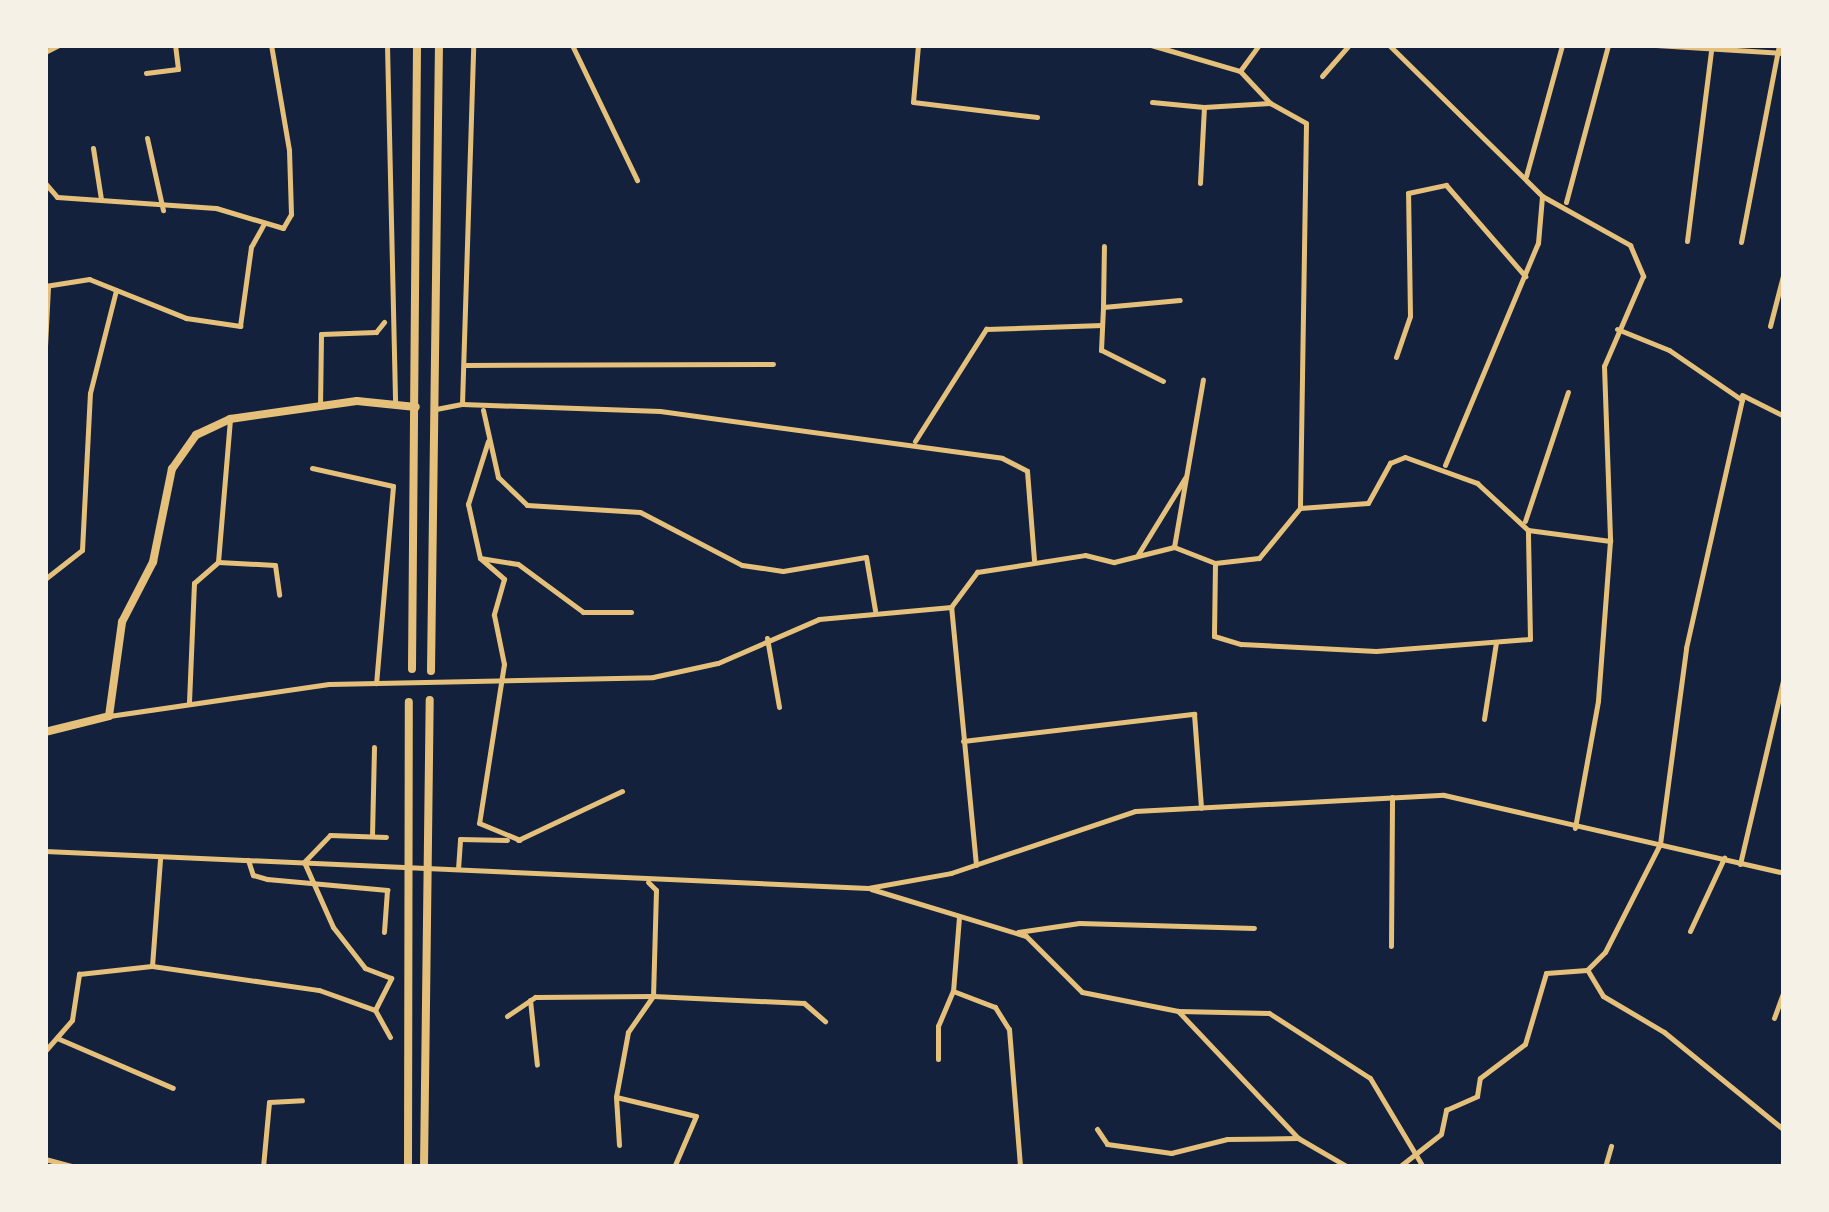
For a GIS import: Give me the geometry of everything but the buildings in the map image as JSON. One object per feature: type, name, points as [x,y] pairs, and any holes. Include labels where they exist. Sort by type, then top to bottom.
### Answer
[{"type":"main road","points":[[412,668],[417,45]]},
{"type":"main road","points":[[430,671],[438,45]]},
{"type":"main road","points":[[45,732],[109,716],[122,622],[153,562],[172,469],[196,435],[230,419],[320,406],[416,407]]},
{"type":"main road","points":[[424,1167],[430,700]]},
{"type":"main road","points":[[408,1167],[412,872],[409,702]]},
{"type":"street","points":[[45,52],[59,45]]},
{"type":"street","points":[[146,73],[178,69],[175,45]]},
{"type":"street","points":[[45,183],[56,197],[162,210],[237,211],[264,225],[283,228],[291,214],[272,45]]},
{"type":"street","points":[[387,45],[395,405]]},
{"type":"street","points":[[462,404],[473,45]]},
{"type":"street","points":[[572,45],[637,180]]},
{"type":"street","points":[[918,45],[913,102],[1037,117]]},
{"type":"street","points":[[976,865],[951,607],[977,572],[1034,560],[1138,556],[1174,547],[1215,563],[1259,558],[1300,508],[1306,122],[1270,103],[1240,71],[1151,45]]},
{"type":"street","points":[[1240,71],[1259,45]]},
{"type":"street","points":[[1322,76],[1349,45]]},
{"type":"street","points":[[1389,45],[1542,196],[1566,202],[1637,257],[1640,293],[1616,329],[1602,404],[1610,541],[1598,701],[1575,828]]},
{"type":"street","points":[[1526,177],[1562,45]]},
{"type":"street","points":[[1566,202],[1608,45]]},
{"type":"street","points":[[1656,45],[1711,52],[1720,48],[1780,50],[1741,242]]},
{"type":"street","points":[[1687,242],[1711,52]]},
{"type":"street","points":[[1152,102],[1204,108],[1270,103]]},
{"type":"street","points":[[1200,183],[1204,108]]},
{"type":"street","points":[[147,138],[162,210]]},
{"type":"street","points":[[93,148],[100,200]]},
{"type":"street","points":[[1396,357],[1410,316],[1408,193],[1446,185],[1526,276]]},
{"type":"street","points":[[1445,465],[1526,276],[1542,196]]},
{"type":"street","points":[[45,346],[46,286],[78,277],[186,318],[240,326],[251,247],[264,225]]},
{"type":"street","points":[[1104,246],[1100,350],[1162,381]]},
{"type":"street","points":[[1770,326],[1784,272]]},
{"type":"street","points":[[45,579],[82,550],[90,393],[116,290]]},
{"type":"street","points":[[1103,307],[1180,300]]},
{"type":"street","points":[[320,406],[320,334],[376,332],[384,322]]},
{"type":"street","points":[[915,441],[986,329],[1102,324]]},
{"type":"street","points":[[1616,329],[1784,416]]},
{"type":"street","points":[[464,365],[773,364]]},
{"type":"street","points":[[1174,547],[1203,379]]},
{"type":"street","points":[[1525,521],[1568,392]]},
{"type":"street","points":[[1587,970],[1660,844],[1686,648],[1740,394]]},
{"type":"street","points":[[436,409],[462,404],[483,410],[660,411],[915,441],[1024,464],[1034,560]]},
{"type":"street","points":[[483,410],[506,492],[527,505],[640,512],[742,564],[782,571],[866,556],[875,610]]},
{"type":"street","points":[[189,702],[194,583],[218,562],[230,419]]},
{"type":"street","points":[[489,438],[468,504],[480,558],[504,579],[494,615],[504,664],[496,683],[479,822],[520,840]]},
{"type":"street","points":[[1215,563],[1214,636],[1376,651],[1496,642],[1534,634],[1525,521],[1445,465],[1405,456],[1390,463],[1368,503],[1300,508]]},
{"type":"street","points":[[312,468],[393,486],[376,683]]},
{"type":"street","points":[[1138,556],[1186,477]]},
{"type":"street","points":[[1528,530],[1610,541]]},
{"type":"street","points":[[480,558],[518,564],[583,612],[631,612]]},
{"type":"street","points":[[218,562],[275,565],[278,595]]},
{"type":"street","points":[[109,716],[189,702],[376,683],[496,683],[653,676],[718,663],[767,638],[875,610],[951,607]]},
{"type":"street","points":[[767,638],[779,707]]},
{"type":"street","points":[[1484,719],[1496,642]]},
{"type":"street","points":[[1740,864],[1784,676]]},
{"type":"street","points":[[963,741],[1194,714],[1201,808]]},
{"type":"street","points":[[372,836],[374,747]]},
{"type":"street","points":[[458,868],[460,839],[520,840],[622,791]]},
{"type":"street","points":[[1392,797],[1392,946]]},
{"type":"street","points":[[45,851],[304,862],[430,873],[458,868],[868,888],[976,865],[1108,818],[1201,808],[1392,797],[1497,802],[1575,828],[1784,873]]},
{"type":"street","points":[[304,862],[330,835],[386,837]]},
{"type":"street","points":[[152,966],[160,858]]},
{"type":"street","points":[[1690,932],[1724,858]]},
{"type":"street","points":[[248,860],[253,875],[386,890],[384,932]]},
{"type":"street","points":[[304,862],[353,954],[392,978],[376,1010]]},
{"type":"street","points":[[619,1145],[616,1097],[628,1032],[653,996],[656,890],[645,880]]},
{"type":"street","points":[[868,888],[1015,932],[1040,946],[1082,992],[1178,1011],[1269,1012],[1340,1054],[1370,1078],[1423,1167]]},
{"type":"street","points":[[938,1059],[938,1026],[953,991],[959,917]]},
{"type":"street","points":[[1015,932],[1078,924],[1254,928]]},
{"type":"street","points":[[45,1051],[72,1020],[78,974],[152,966],[250,987],[304,987],[376,1010],[390,1036]]},
{"type":"street","points":[[1587,970],[1603,996],[1664,1032],[1784,1130]]},
{"type":"street","points":[[1399,1167],[1442,1134],[1446,1110],[1477,1096],[1480,1078],[1524,1044],[1546,973],[1587,970]]},
{"type":"street","points":[[1774,1018],[1784,990]]},
{"type":"street","points":[[953,991],[995,1006],[1010,1029],[1020,1167]]},
{"type":"street","points":[[507,1016],[530,1000],[653,996],[804,1003],[824,1021]]},
{"type":"street","points":[[530,1000],[537,1065]]},
{"type":"street","points":[[1178,1011],[1298,1138],[1348,1167]]},
{"type":"street","points":[[57,1038],[173,1088]]},
{"type":"street","points":[[616,1097],[696,1116],[674,1167]]},
{"type":"street","points":[[263,1167],[269,1102],[302,1100]]},
{"type":"street","points":[[1096,1129],[1107,1144],[1171,1153],[1227,1139],[1298,1138]]},
{"type":"street","points":[[1605,1167],[1611,1146]]},
{"type":"street","points":[[45,1159],[74,1167]]}]
